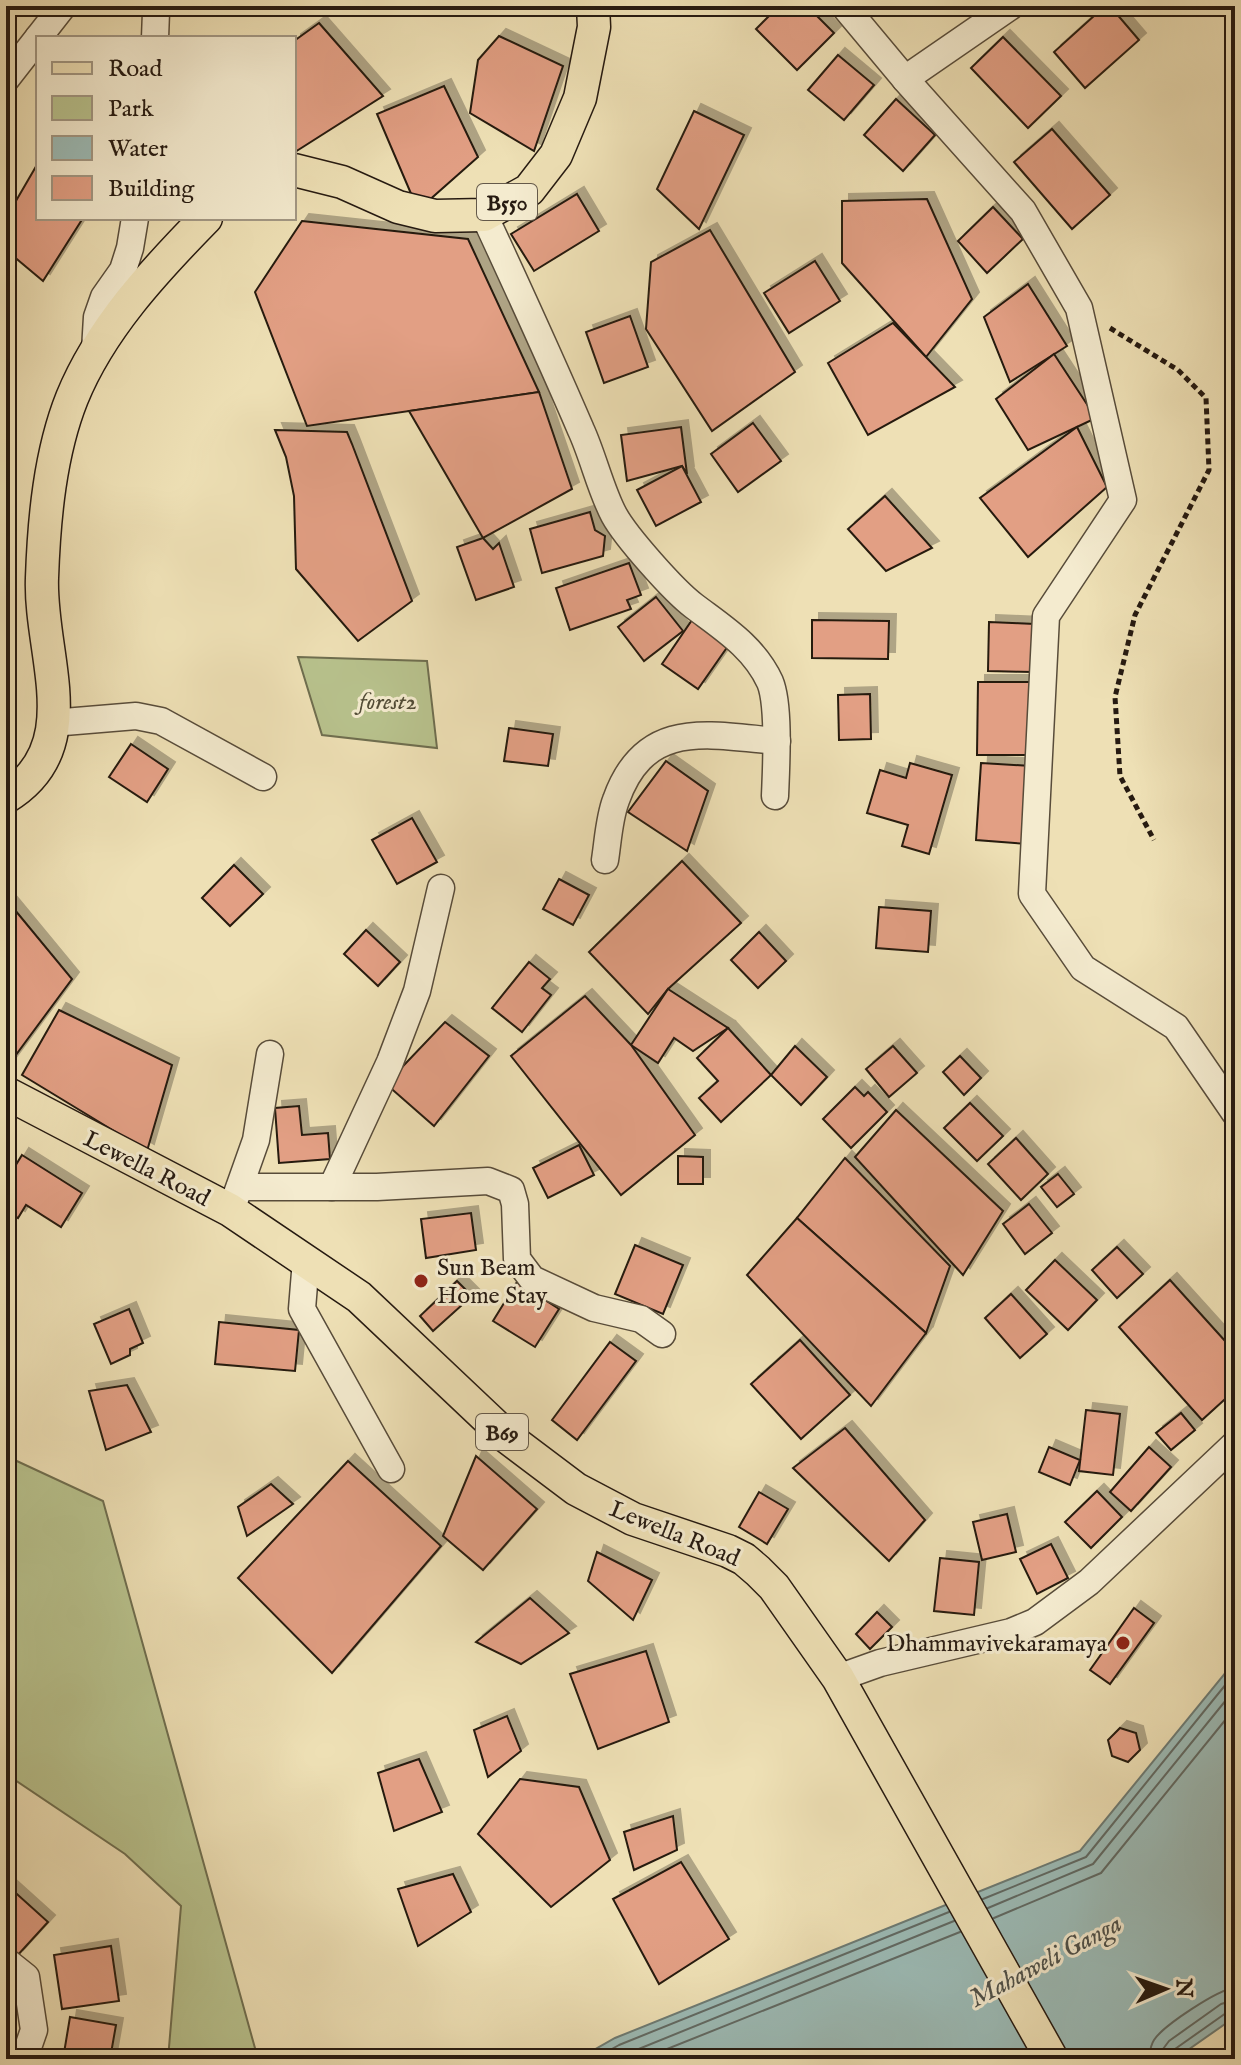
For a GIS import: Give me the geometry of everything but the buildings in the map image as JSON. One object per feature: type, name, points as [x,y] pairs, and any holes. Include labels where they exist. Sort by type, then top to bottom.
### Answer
[{"type":"main road","name":"B550","points":[[296,170],[342,182],[398,207],[435,216],[484,215],[529,190],[556,155],[580,98],[594,27],[593,6]]},
{"type":"main road","points":[[6,797],[40,768],[50,745],[54,709],[42,582],[48,489],[71,400],[95,350],[127,306],[204,220]]},
{"type":"main road","name":"Lewella Road","points":[[6,1093],[53,1120],[235,1199],[306,1260],[359,1297],[507,1437],[576,1489],[633,1519],[707,1543],[744,1559],[774,1587],[838,1678],[1052,2059]]},
{"type":"street","points":[[40,36],[63,6]]},
{"type":"street","points":[[152,6],[156,12],[155,36]]},
{"type":"street","points":[[844,6],[1023,211],[1079,308],[1123,500],[1046,616],[1032,894],[1083,968],[1176,1027],[1235,1113]]},
{"type":"street","points":[[905,79],[1011,6]]},
{"type":"street","points":[[6,79],[36,41]]},
{"type":"street","points":[[484,215],[557,374],[614,515],[654,565],[692,605],[741,642],[759,662],[771,685],[777,741],[775,796]]},
{"type":"street","points":[[95,350],[97,317],[104,297],[123,270],[135,220]]},
{"type":"street","points":[[52,723],[136,716],[161,721],[263,777]]},
{"type":"street","points":[[605,860],[615,801],[627,777],[652,746],[680,737],[716,736],[777,741]]},
{"type":"street","points":[[332,1187],[390,1062],[417,991],[441,888]]},
{"type":"street","points":[[270,1054],[256,1140],[235,1199],[332,1187],[488,1181],[502,1185],[511,1190],[515,1204],[517,1259],[532,1279],[594,1308],[641,1319],[662,1334]]},
{"type":"street","points":[[306,1260],[302,1309],[391,1469]]},
{"type":"street","points":[[838,1678],[880,1663],[1011,1632],[1035,1622],[1089,1582],[1235,1444]]},
{"type":"street","points":[[6,1961],[26,1977],[34,2030],[24,2059]]},
{"type":"path","points":[[1079,308],[1178,370],[1206,398],[1209,470],[1135,615],[1115,697],[1120,776],[1154,840]]},
{"type":"green space","name":"forest2","points":[[298,657],[427,661],[437,748],[322,735]]},
{"type":"green space","points":[[6,1456],[103,1501],[258,2059],[168,2059],[181,1906],[125,1854],[6,1774]]},
{"type":"water","name":"Mahaweli Ganga","points":[[1235,1661],[1235,2017],[1175,2059],[578,2059],[615,2038],[1080,1851]]},
{"type":"place","name":"Sun Beam Home Stay","points":[[421,1281]]},
{"type":"place","name":"Dhammavivekaramaya","points":[[1123,1643]]}]
